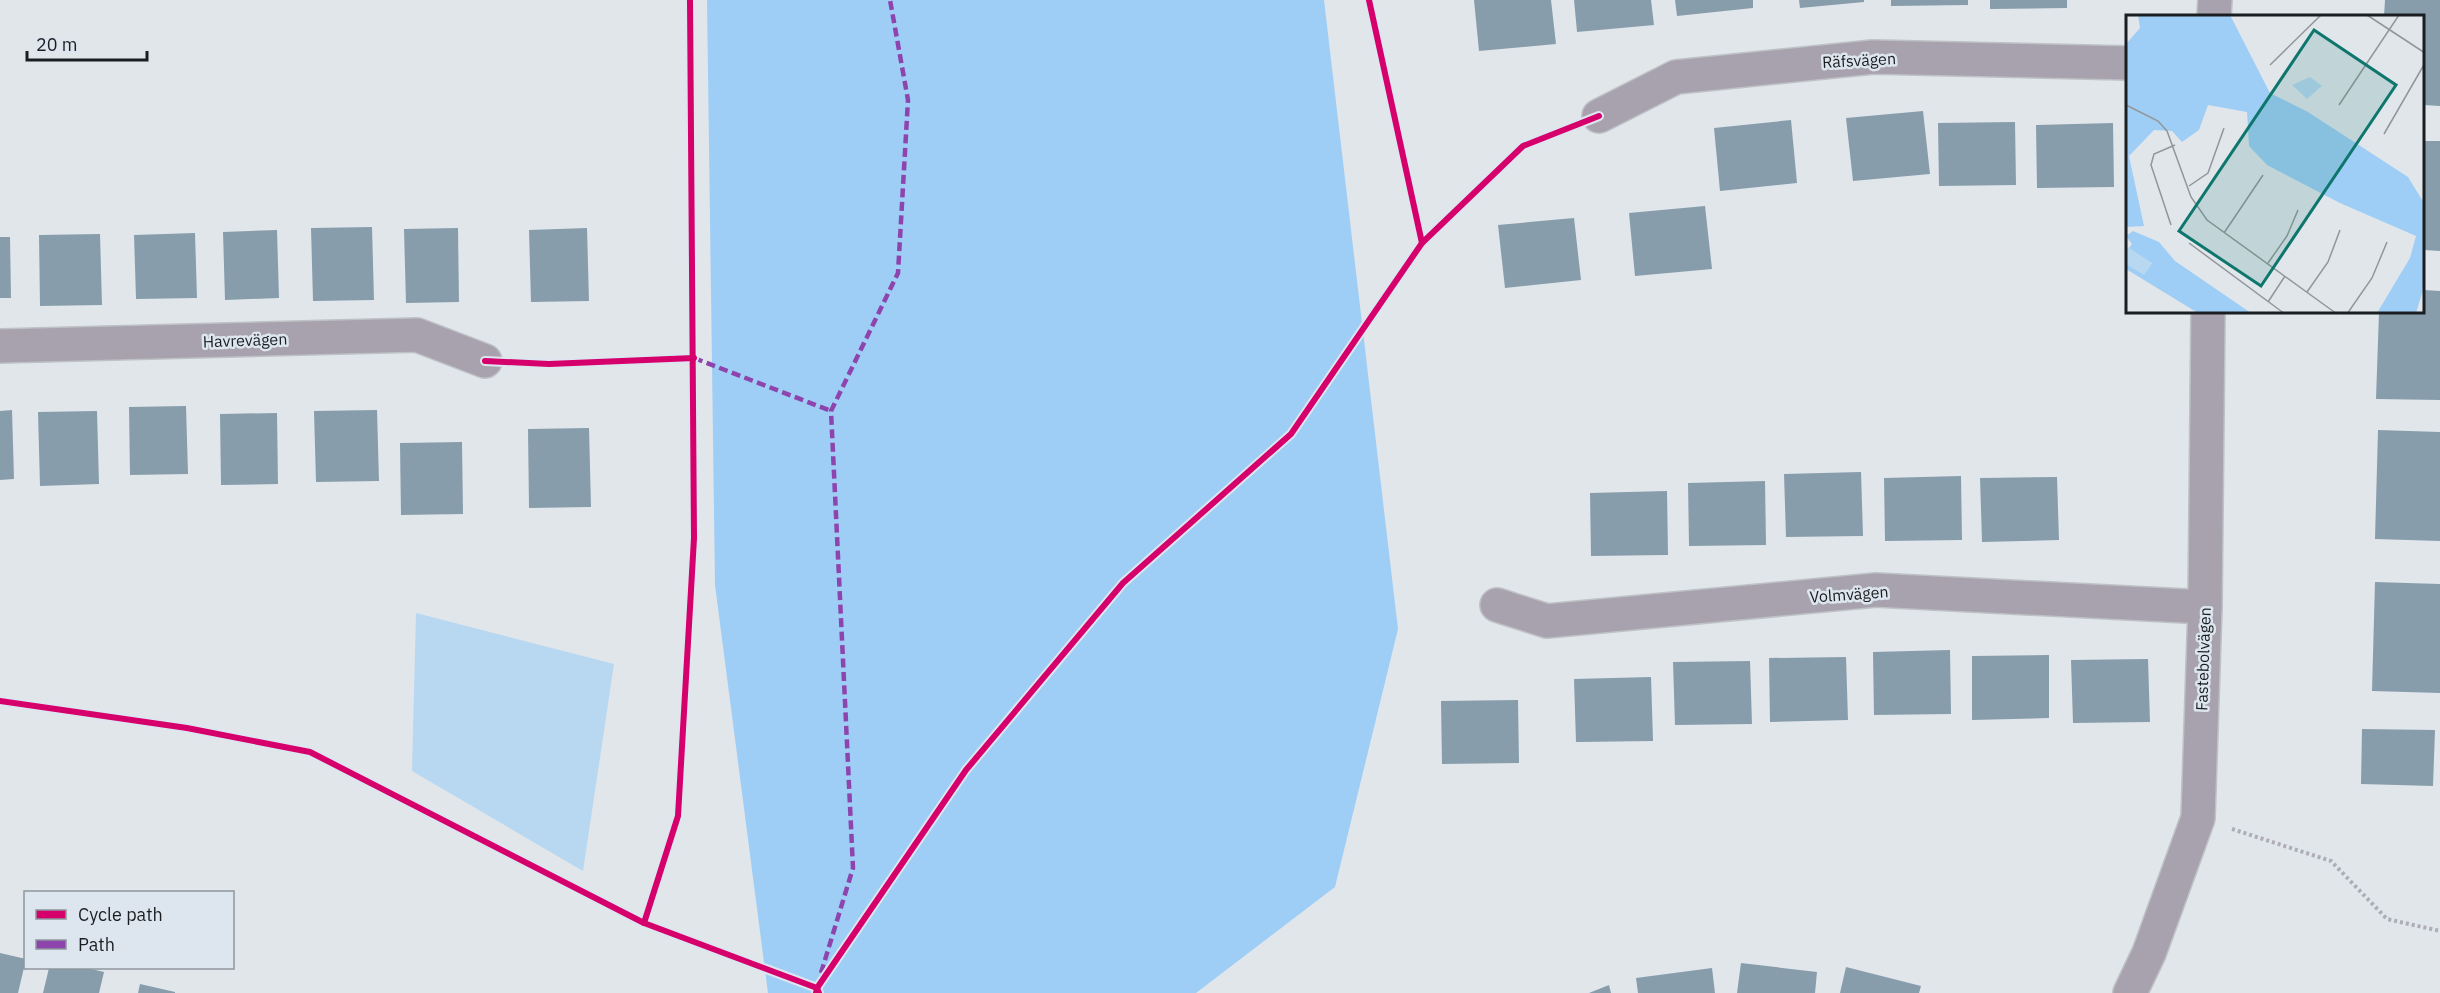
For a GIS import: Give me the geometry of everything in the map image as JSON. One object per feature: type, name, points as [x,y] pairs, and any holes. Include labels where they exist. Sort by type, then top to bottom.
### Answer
[{"type":"street","points":[[2214,15],[2215,0]]},
{"type":"street","name":"Räfsvägen","points":[[1599,116],[1676,77],[1873,57],[2126,63]]},
{"type":"street","name":"Fastebolvägen","points":[[2130,993],[2149,953],[2198,818],[2205,608],[2208,314]]},
{"type":"street","name":"Havrevägen","points":[[0,346],[417,335],[485,361]]},
{"type":"street","name":"Volmvägen","points":[[1497,605],[1547,621],[1876,590],[2205,608]]},
{"type":"path","points":[[2198,818],[2331,861],[2386,919],[2440,931]]},
{"type":"shaded area","points":[[707,0],[1324,0],[1398,629],[1335,887],[1196,993],[768,993],[715,585]]},
{"type":"shaded area","points":[[416,613],[614,664],[583,871],[412,771]]},
{"type":"building","points":[[1474,0],[1551,0],[1556,44],[1479,51]]},
{"type":"building","points":[[1574,0],[1651,0],[1654,25],[1577,32]]},
{"type":"building","points":[[1675,0],[1753,0],[1753,8],[1677,16]]},
{"type":"building","points":[[1799,0],[1864,0],[1864,2],[1800,8]]},
{"type":"building","points":[[1891,0],[1968,0],[1968,5],[1891,6]]},
{"type":"building","points":[[1990,0],[2067,0],[2067,8],[1990,9]]},
{"type":"building","points":[[2385,0],[2440,0],[2440,106],[2425,105],[2425,15],[2384,15]]},
{"type":"building","points":[[1923,111],[1930,174],[1853,181],[1846,118]]},
{"type":"building","points":[[1791,120],[1797,183],[1720,191],[1714,128]]},
{"type":"building","points":[[2015,122],[2016,185],[1939,186],[1938,123]]},
{"type":"building","points":[[2113,123],[2114,187],[2037,188],[2036,125]]},
{"type":"building","points":[[2425,141],[2440,141],[2440,251],[2425,250]]},
{"type":"building","points":[[1705,206],[1712,269],[1635,276],[1629,213]]},
{"type":"building","points":[[1574,218],[1581,280],[1505,288],[1498,225]]},
{"type":"building","points":[[372,227],[374,300],[313,301],[311,228]]},
{"type":"building","points":[[458,228],[459,302],[406,303],[404,229]]},
{"type":"building","points":[[587,228],[589,301],[531,302],[529,230]]},
{"type":"building","points":[[277,230],[279,298],[225,300],[223,232]]},
{"type":"building","points":[[195,233],[197,298],[136,299],[134,235]]},
{"type":"building","points":[[100,234],[102,305],[40,306],[39,235]]},
{"type":"building","points":[[0,237],[10,237],[11,298],[0,298]]},
{"type":"building","points":[[2425,290],[2440,291],[2440,400],[2376,399],[2379,314],[2425,314]]},
{"type":"building","points":[[186,406],[188,474],[130,475],[129,407]]},
{"type":"building","points":[[12,410],[14,479],[0,480],[0,411]]},
{"type":"building","points":[[377,410],[379,481],[316,482],[314,411]]},
{"type":"building","points":[[97,411],[99,484],[40,486],[38,412]]},
{"type":"building","points":[[277,413],[278,484],[221,485],[220,414]]},
{"type":"building","points":[[589,428],[591,507],[529,508],[528,429]]},
{"type":"building","points":[[2378,430],[2440,432],[2440,541],[2375,539]]},
{"type":"building","points":[[462,442],[463,514],[401,515],[400,443]]},
{"type":"building","points":[[1861,472],[1863,536],[1786,537],[1784,474]]},
{"type":"building","points":[[1961,476],[1962,540],[1885,541],[1884,478]]},
{"type":"building","points":[[2057,477],[2059,540],[1982,542],[1980,478]]},
{"type":"building","points":[[1765,481],[1766,545],[1689,546],[1688,483]]},
{"type":"building","points":[[1667,491],[1668,555],[1591,556],[1590,493]]},
{"type":"building","points":[[2375,582],[2440,584],[2440,693],[2372,691]]},
{"type":"building","points":[[1950,650],[1951,714],[1874,715],[1873,652]]},
{"type":"building","points":[[2049,655],[2049,718],[1972,720],[1972,656]]},
{"type":"building","points":[[1846,657],[1848,720],[1770,722],[1769,658]]},
{"type":"building","points":[[2148,659],[2150,722],[2073,723],[2071,660]]},
{"type":"building","points":[[1750,661],[1752,724],[1675,725],[1673,662]]},
{"type":"building","points":[[1651,677],[1653,741],[1576,742],[1574,679]]},
{"type":"building","points":[[1518,700],[1519,763],[1442,764],[1441,701]]},
{"type":"building","points":[[2362,729],[2435,730],[2433,786],[2361,784]]},
{"type":"building","points":[[0,953],[24,959],[18,993],[0,993]]},
{"type":"building","points":[[1741,963],[1817,972],[1815,993],[1737,993]]},
{"type":"building","points":[[1846,967],[1921,986],[1919,993],[1840,993]]},
{"type":"building","points":[[1712,968],[1715,993],[1638,993],[1636,978]]},
{"type":"building","points":[[49,969],[91,969],[104,972],[99,993],[43,993]]},
{"type":"building","points":[[140,984],[175,992],[175,993],[138,993]]},
{"type":"building","points":[[1609,985],[1611,993],[1589,993]]},
{"type":"marked path","points":[[821,973],[853,868],[831,411],[898,273],[908,100],[890,0]]},
{"type":"marked path","points":[[694,358],[831,411]]},
{"type":"cycle path","points":[[644,923],[678,816],[694,538],[690,0]]},
{"type":"cycle path","points":[[1369,0],[1422,243]]},
{"type":"cycle path","points":[[816,993],[817,988],[966,770],[1123,583],[1291,434],[1422,243],[1523,146],[1599,116]]},
{"type":"cycle path","points":[[485,361],[549,364],[694,358]]},
{"type":"cycle path","points":[[0,701],[187,728],[310,752],[644,923],[817,988],[819,993]]}]
